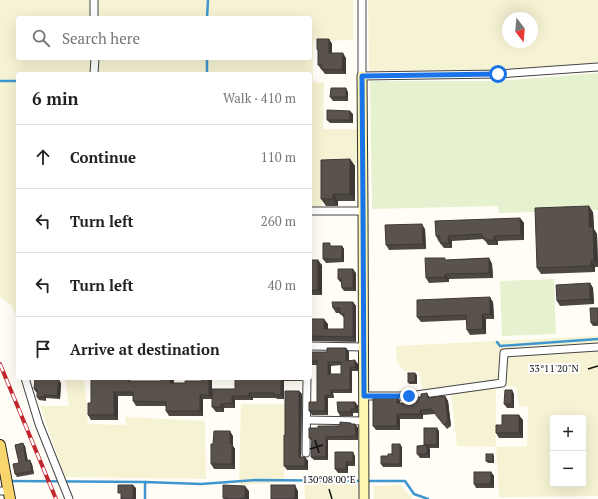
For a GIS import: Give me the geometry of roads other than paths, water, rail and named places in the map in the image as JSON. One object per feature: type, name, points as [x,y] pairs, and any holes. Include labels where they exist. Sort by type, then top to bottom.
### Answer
[{"type":"main road","points":[[0,445],[6,489]]},
{"type":"street","points":[[94,0],[94,16]]},
{"type":"street","points":[[362,0],[364,499]]},
{"type":"street","points":[[94,72],[95,60]]},
{"type":"street","points":[[362,76],[498,74],[598,67]]},
{"type":"street","points":[[312,211],[363,211]]},
{"type":"street","points":[[312,346],[364,347]]},
{"type":"street","points":[[364,396],[409,396],[502,383],[504,353],[598,347]]},
{"type":"street","points":[[26,380],[39,424],[69,499]]},
{"type":"street","points":[[306,453],[307,380]]},
{"type":"street","points":[[307,420],[364,421]]},
{"type":"waterway","points":[[207,16],[208,0]]},
{"type":"waterway","points":[[207,60],[207,72]]},
{"type":"waterway","points":[[0,81],[16,81]]},
{"type":"waterway","points":[[497,342],[500,346],[598,339]]},
{"type":"waterway","points":[[145,499],[145,482],[201,484],[256,480],[361,481]]},
{"type":"waterway","points":[[10,481],[145,482]]},
{"type":"waterway","points":[[366,481],[405,481],[414,494],[428,499]]},
{"type":"railway","points":[[0,364],[56,499]]}]
